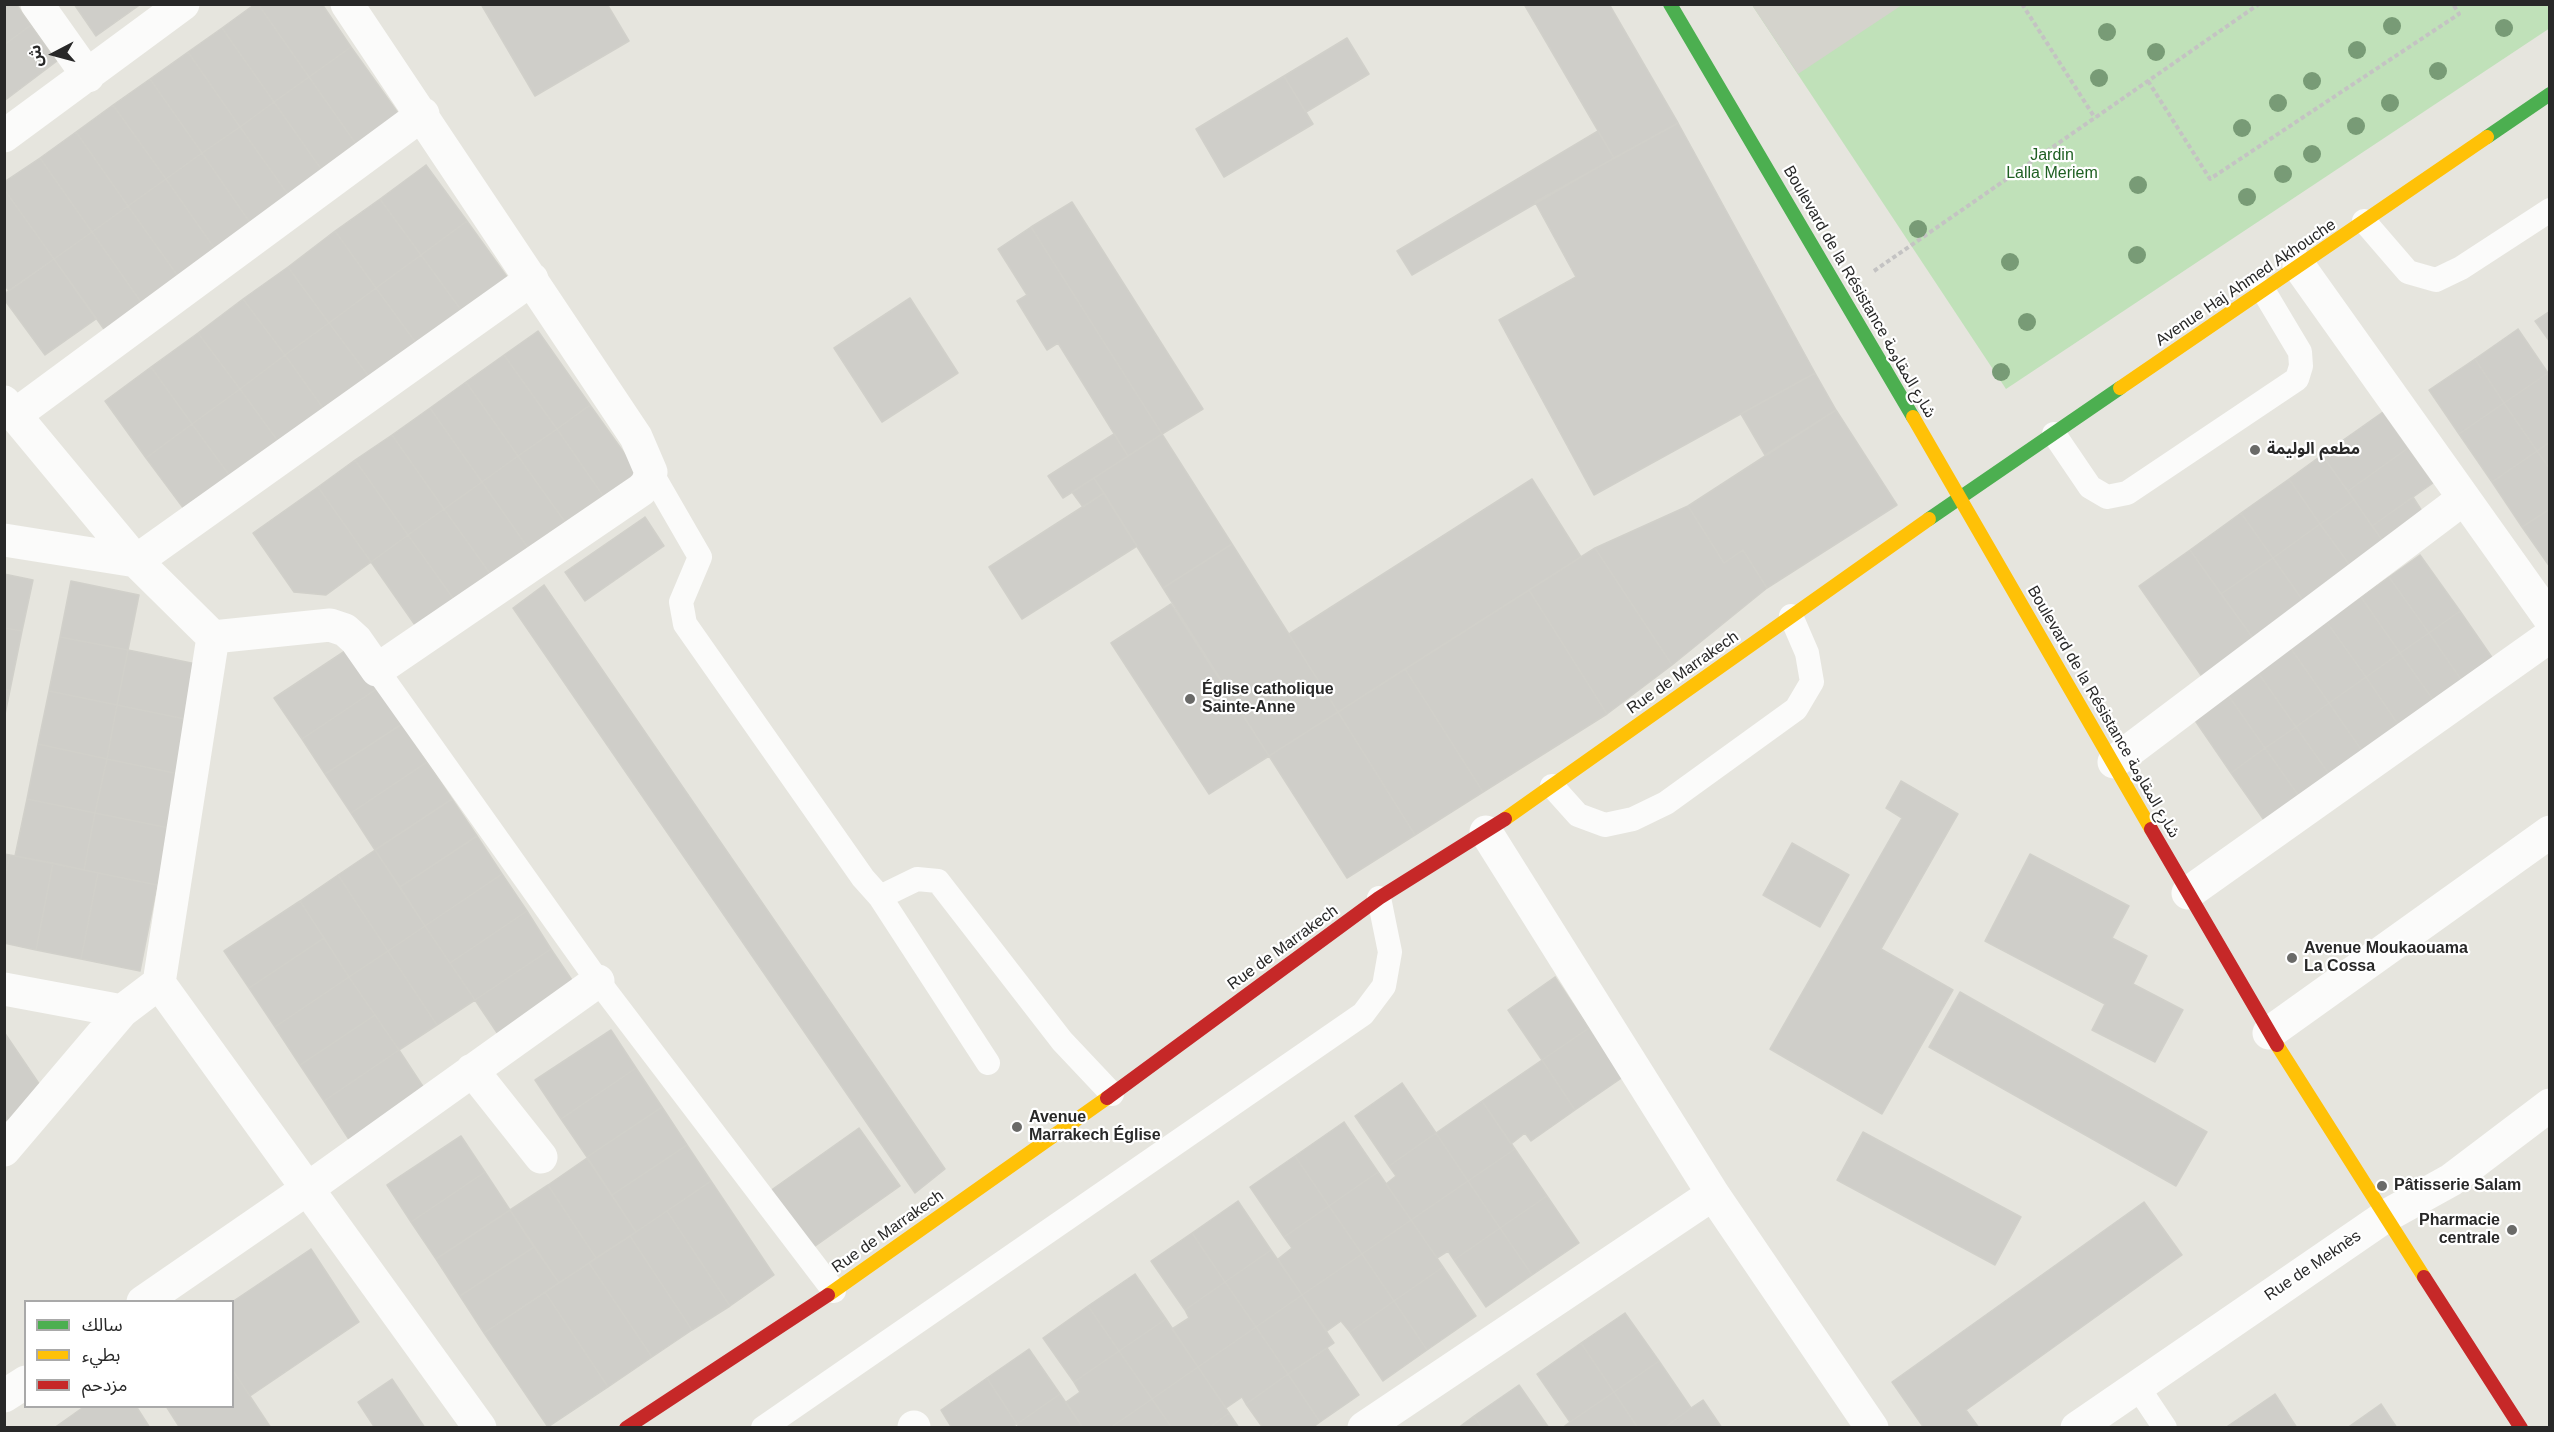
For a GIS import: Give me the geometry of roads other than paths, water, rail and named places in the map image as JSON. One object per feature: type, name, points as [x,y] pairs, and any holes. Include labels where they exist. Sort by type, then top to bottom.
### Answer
[{"type":"street","points":[[37,4],[87,76]]},
{"type":"street","points":[[4,136],[183,4]]},
{"type":"street","points":[[213,637],[330,625],[345,630],[356,640],[377,670],[641,490],[647,484],[651,472],[636,436],[423,114],[347,4]]},
{"type":"street","name":"Boulevard de la Résistance شارع المقاومة","points":[[1670,4],[1841,292],[2269,1033],[2521,1428]]},
{"type":"street","name":"Avenue Haj Ahmed Akhouche","points":[[1960,497],[2550,94]]},
{"type":"street","points":[[213,637],[136,561],[10,408],[423,114]]},
{"type":"street","points":[[2300,266],[2463,500],[2550,619]]},
{"type":"street","points":[[4,540],[136,561],[532,279]]},
{"type":"street","name":"Rue de Marrakech","points":[[626,1428],[834,1291],[1112,1094],[1379,898],[1486,832],[1960,497]]},
{"type":"street","points":[[2114,762],[2463,500]]},
{"type":"street","points":[[2188,893],[2550,636]]},
{"type":"street","points":[[4,1150],[122,1011],[159,983],[213,637]]},
{"type":"street","points":[[1486,832],[1713,1194],[1872,1428]]},
{"type":"street","points":[[2269,1033],[2550,832]]},
{"type":"street","points":[[146,1300],[307,1189],[597,981]]},
{"type":"street","points":[[159,983],[480,1428]]},
{"type":"street","points":[[4,989],[122,1011]]},
{"type":"street","points":[[472,1070],[541,1157]]},
{"type":"street","name":"Rue de Meknès","points":[[2077,1428],[2386,1216],[2451,1180],[2550,1104]]},
{"type":"street","points":[[1382,1423],[1713,1194]]},
{"type":"street","points":[[4,1396],[24,1383]]},
{"type":"lane","points":[[2364,221],[2408,272],[2436,280],[2461,268],[2550,210]]},
{"type":"lane","points":[[2054,434],[2090,487],[2107,497],[2127,493],[2297,379],[2301,366],[2300,352],[2263,290]]},
{"type":"lane","points":[[651,472],[700,557],[681,602],[685,624],[863,878],[880,897],[988,1063]]},
{"type":"lane","points":[[1551,786],[1578,815],[1605,825],[1633,819],[1675,797],[1796,709],[1812,682],[1807,653],[1791,616]]},
{"type":"lane","points":[[377,670],[597,981],[834,1291]]},
{"type":"lane","points":[[880,897],[917,879],[938,881],[1062,1041],[1112,1094]]},
{"type":"lane","points":[[763,1428],[1363,1014],[1384,987],[1390,952],[1379,898]]},
{"type":"lane","points":[[2137,1386],[2165,1428]]},
{"type":"place","name":"مطعم الوليمة","points":[[2255,450]]},
{"type":"place","name":"Église catholique Sainte-Anne","points":[[1190,699]]},
{"type":"place","name":"Avenue Moukaouama La Cossa","points":[[2292,958]]},
{"type":"place","name":"Avenue Marrakech Église","points":[[1017,1127]]},
{"type":"place","name":"Pâtisserie Salam","points":[[2382,1186]]},
{"type":"place","name":"Pharmacie centrale","points":[[2512,1230]]},
{"type":"park label","name":"Jardin Lalla Meriem","points":[[2052,165]]}]
